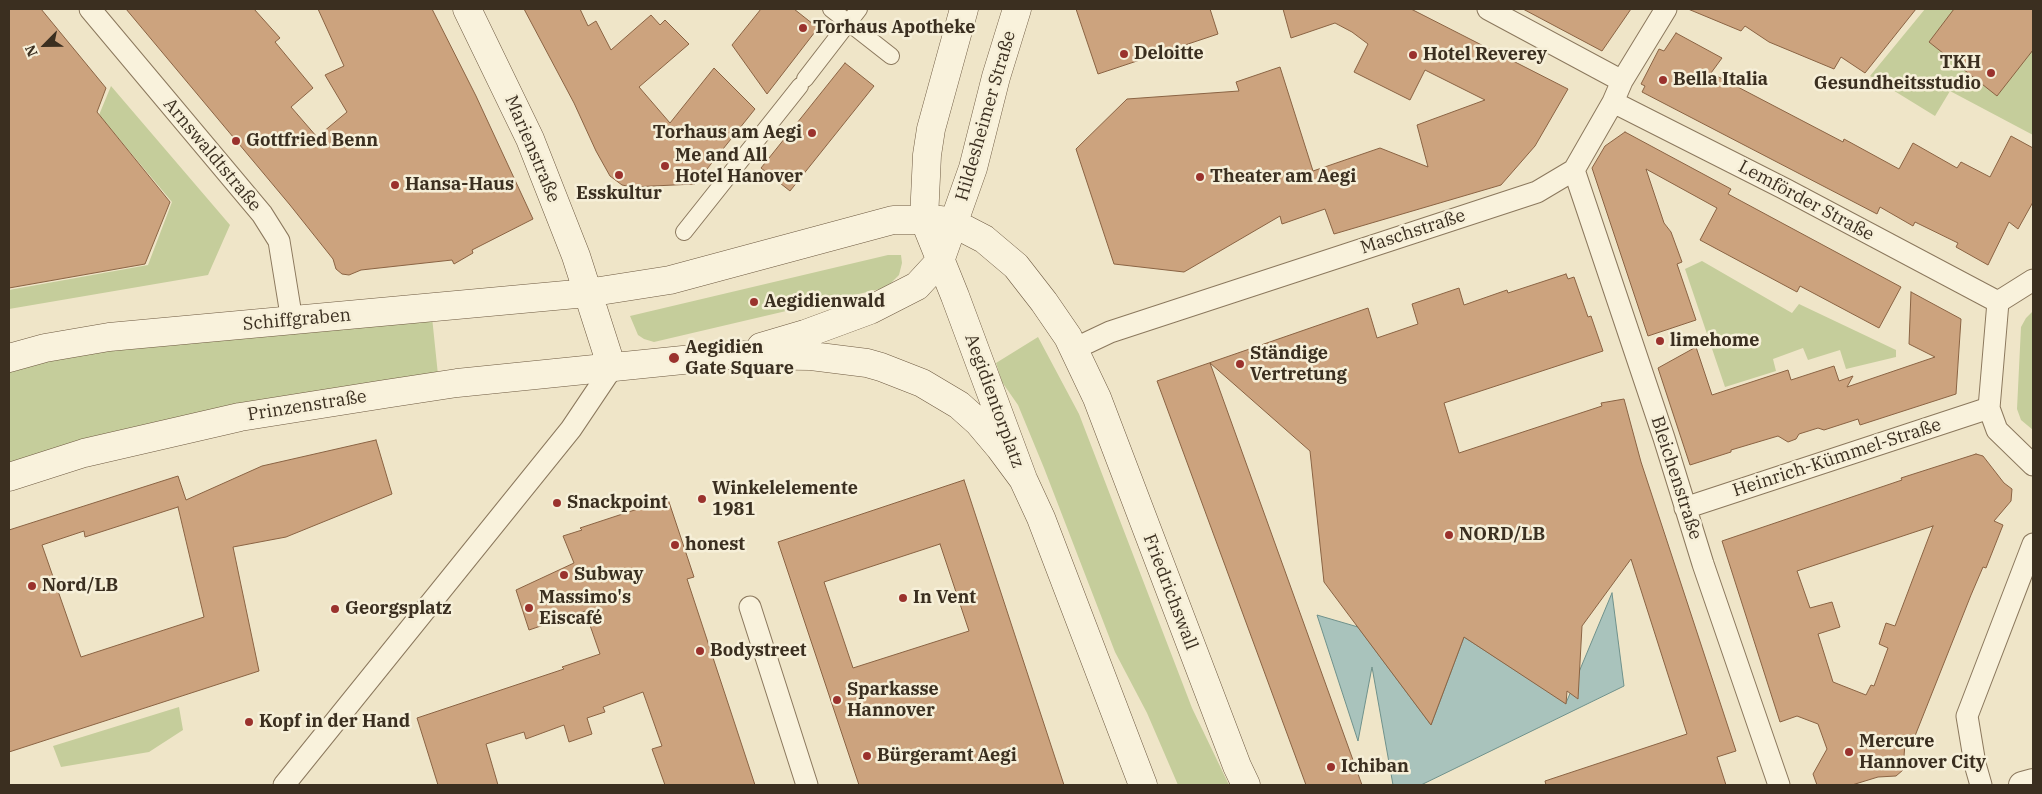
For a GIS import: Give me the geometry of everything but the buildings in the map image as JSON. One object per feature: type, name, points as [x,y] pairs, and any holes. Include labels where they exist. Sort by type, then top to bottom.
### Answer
[{"type":"main road","name":"Marienstraße","points":[[467,9],[530,139],[576,256],[587,293]]},
{"type":"main road","name":"Hildesheimer Straße","points":[[924,220],[931,129],[964,9]]},
{"type":"main road","name":"Hildesheimer Straße","points":[[955,224],[973,168],[996,77],[1017,9]]},
{"type":"main road","points":[[612,368],[587,293],[670,280],[893,220],[941,220],[955,224],[984,239],[1016,266],[1049,309],[1074,349]]},
{"type":"main road","name":"Aegidientorplatz","points":[[924,220],[1023,479]]},
{"type":"main road","name":"Aegidientorplatz","points":[[732,355],[805,334],[870,310],[918,286],[940,261],[955,224]]},
{"type":"main road","name":"Schiffgraben","points":[[9,358],[45,348],[109,337],[587,293]]},
{"type":"main road","name":"Friedrichswall","points":[[1074,349],[1097,398],[1233,757],[1246,785]]},
{"type":"main road","name":"Aegidientorplatz","points":[[612,368],[732,355],[811,356],[866,363],[881,367],[922,384],[959,405],[978,422],[1023,479]]},
{"type":"main road","name":"Prinzenstraße","points":[[9,477],[84,454],[240,417],[456,383],[612,368]]},
{"type":"main road","points":[[1023,479],[1041,518],[1143,785]]},
{"type":"street","name":"Arnswaldtstraße","points":[[90,9],[262,214],[279,241],[292,321]]},
{"type":"street","points":[[831,9],[891,56]]},
{"type":"street","points":[[684,232],[859,9]]},
{"type":"street","points":[[1488,9],[1622,81]]},
{"type":"street","name":"Maschstraße","points":[[1074,349],[1110,332],[1537,192],[1574,170],[1613,102],[1622,81],[1666,9]]},
{"type":"street","name":"Lemförder Straße","points":[[1613,102],[1785,189],[1998,302]]},
{"type":"street","name":"Bleichenstraße","points":[[1574,170],[1641,369],[1685,508],[1779,785]]},
{"type":"street","points":[[2033,280],[1998,302],[1989,408],[1997,430],[2033,465]]},
{"type":"street","points":[[284,785],[571,429],[612,368]]},
{"type":"street","name":"Heinrich-Kümmel-Straße","points":[[1685,508],[1989,408]]},
{"type":"street","points":[[1981,785],[1974,764],[1967,716],[2033,544]]},
{"type":"street","points":[[750,607],[807,785]]},
{"type":"street","points":[[2022,785],[2033,782]]},
{"type":"green space","points":[[1925,9],[2033,9],[2033,135],[1950,91],[1935,116],[1870,76]]},
{"type":"green space","points":[[111,86],[230,225],[208,275],[9,309],[9,290],[148,265],[172,202],[99,115]]},
{"type":"green space","name":"Aegidienwald","points":[[888,255],[901,255],[902,263],[899,275],[891,283],[880,289],[654,342],[638,335],[630,316]]},
{"type":"green space","points":[[1702,261],[1792,313],[1799,304],[1896,350],[1896,357],[1846,369],[1840,350],[1808,360],[1803,348],[1773,359],[1776,371],[1725,387],[1685,269]]},
{"type":"green space","points":[[2033,311],[2033,430],[2021,420],[2017,409],[2021,327]]},
{"type":"green space","points":[[432,317],[438,375],[9,465],[9,368],[49,357]]},
{"type":"green space","points":[[1038,337],[1079,414],[1192,708],[1229,785],[1178,785],[1147,713],[1115,652],[1044,468],[1018,405],[1002,382],[996,363]]},
{"type":"green space","points":[[179,707],[183,730],[149,752],[61,767],[53,746]]},
{"type":"water","points":[[1612,593],[1624,686],[1421,785],[1393,785],[1372,667],[1358,741],[1317,615],[1358,627],[1431,725],[1464,637],[1566,703]]},
{"type":"place","name":"Torhaus Apotheke","points":[[803,28]]},
{"type":"place","name":"Deloitte","points":[[1124,54]]},
{"type":"place","name":"Hotel Reverey","points":[[1413,55]]},
{"type":"place","name":"TKH Gesundheitsstudio","points":[[1991,73]]},
{"type":"place","name":"Bella Italia","points":[[1663,80]]},
{"type":"place","name":"Torhaus am Aegi","points":[[812,133]]},
{"type":"place","name":"Gottfried Benn","points":[[236,141]]},
{"type":"place","name":"Me and All Hotel Hanover","points":[[665,166]]},
{"type":"place","name":"Esskultur","points":[[619,175]]},
{"type":"place","name":"Theater am Aegi","points":[[1200,177]]},
{"type":"place","name":"Hansa-Haus","points":[[395,185]]},
{"type":"place","name":"Aegidienwald","points":[[754,302]]},
{"type":"place","name":"limehome","points":[[1660,341]]},
{"type":"place","name":"Aegidien Gate Square","points":[[674,358]]},
{"type":"place","name":"Ständige Vertretung","points":[[1240,364]]},
{"type":"place","name":"Winkelelemente 1981","points":[[702,499]]},
{"type":"place","name":"Snackpoint","points":[[557,503]]},
{"type":"place","name":"NORD/LB","points":[[1449,535]]},
{"type":"place","name":"honest","points":[[675,545]]},
{"type":"place","name":"Subway","points":[[564,575]]},
{"type":"place","name":"Nord/LB","points":[[32,586]]},
{"type":"place","name":"In Vent","points":[[903,598]]},
{"type":"place","name":"Massimo's Eiscafé","points":[[529,608]]},
{"type":"place","name":"Georgsplatz","points":[[335,609]]},
{"type":"place","name":"Bodystreet","points":[[700,651]]},
{"type":"place","name":"Sparkasse Hannover","points":[[837,700]]},
{"type":"place","name":"Kopf in der Hand","points":[[249,722]]},
{"type":"place","name":"Mercure Hannover City","points":[[1849,752]]},
{"type":"place","name":"Bürgeramt Aegi","points":[[867,756]]},
{"type":"place","name":"Ichiban","points":[[1331,767]]}]
